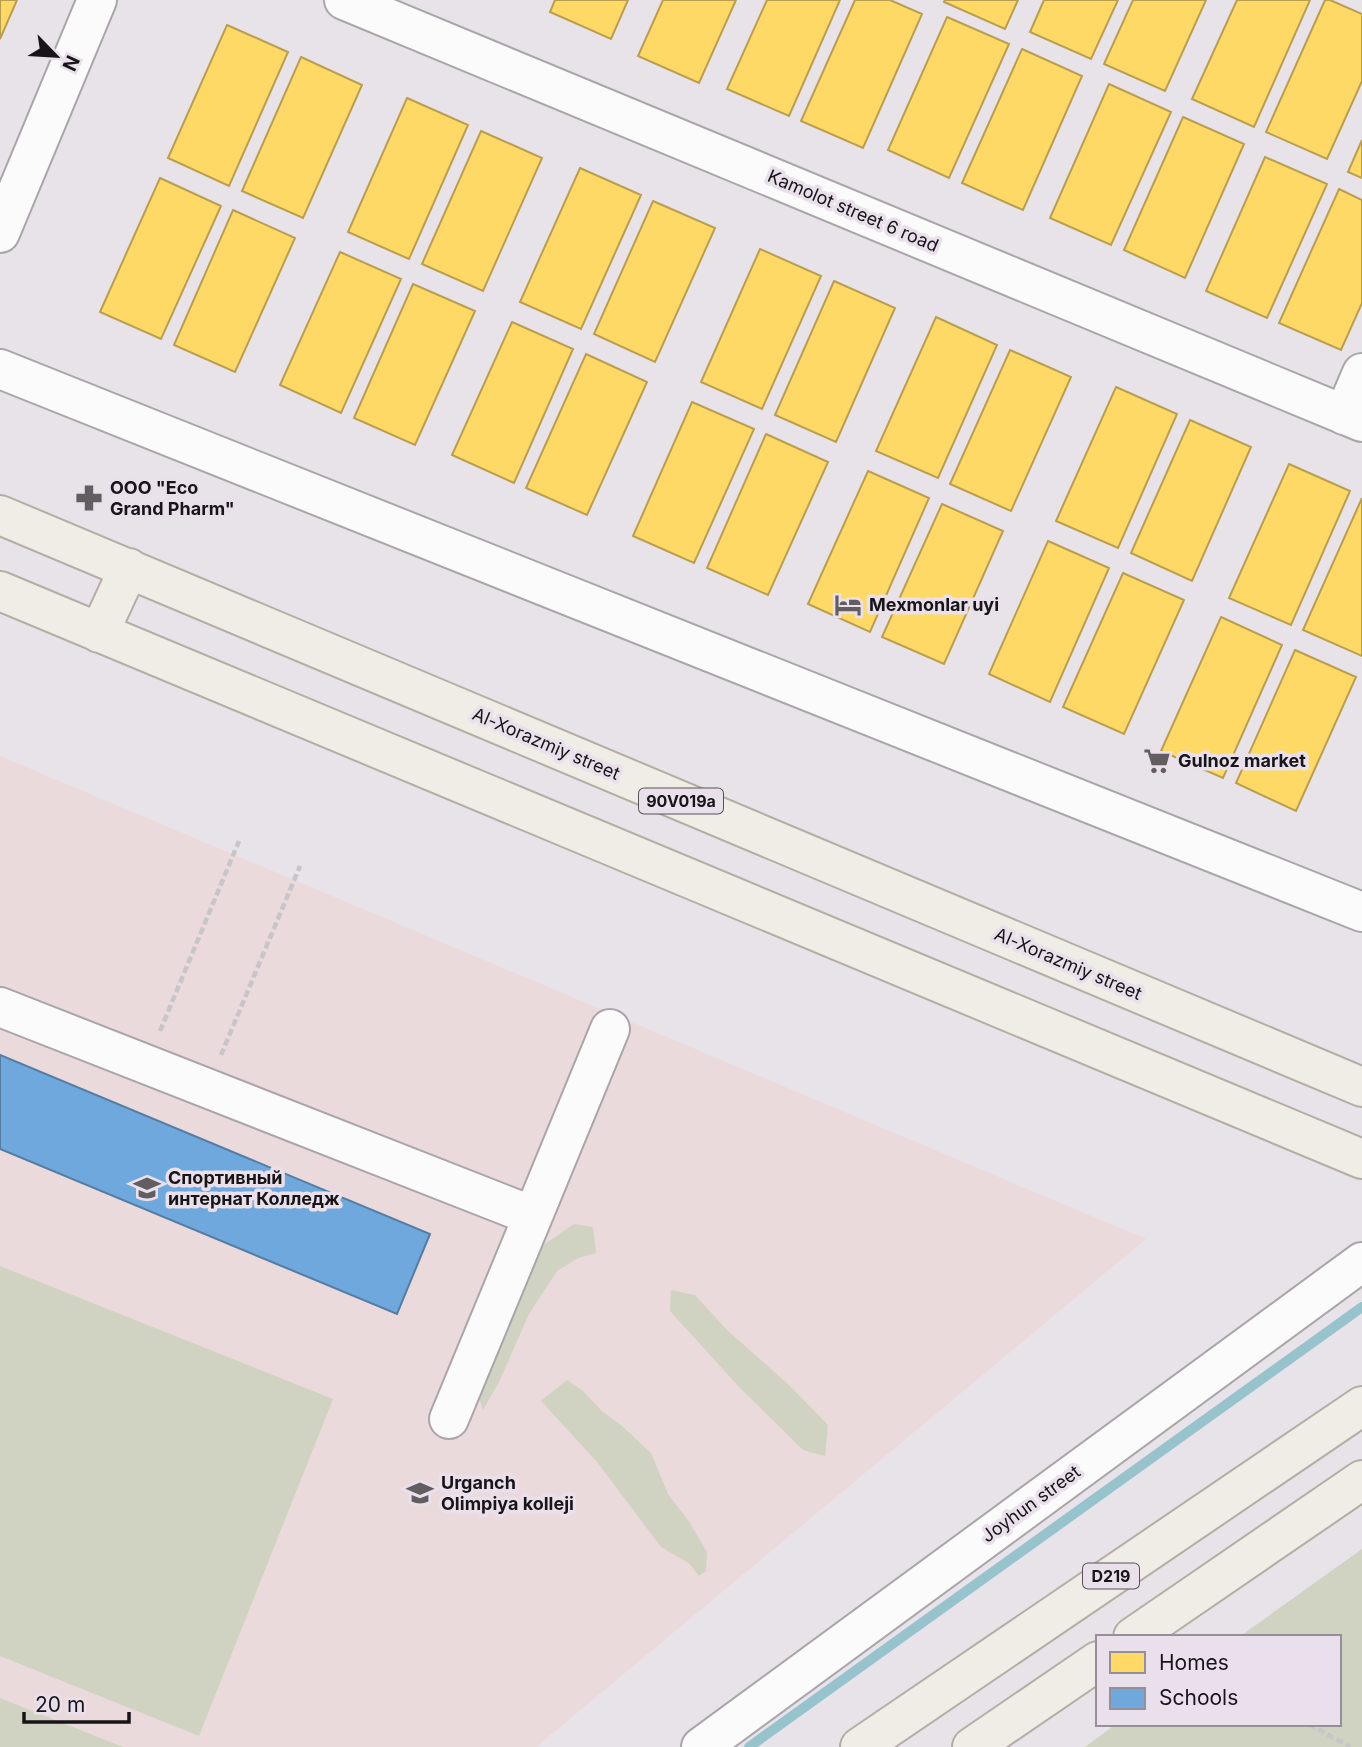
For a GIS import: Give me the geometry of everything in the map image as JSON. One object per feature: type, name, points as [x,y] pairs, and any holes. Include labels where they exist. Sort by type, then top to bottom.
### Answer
[{"type":"main road","name":"Al-Xorazmiy street","points":[[0,515],[1362,1087]]},
{"type":"main road","points":[[99,633],[129,568]]},
{"type":"main road","points":[[0,591],[1362,1160]]},
{"type":"main road","name":"D219","points":[[860,1747],[1362,1406]]},
{"type":"main road","points":[[1136,1635],[1362,1480]]},
{"type":"main road","points":[[972,1747],[1096,1662]]},
{"type":"street","points":[[0,233],[97,0]]},
{"type":"street","name":"Kamolot street 6 road","points":[[344,0],[1353,418]]},
{"type":"street","points":[[0,369],[1362,912]]},
{"type":"street","points":[[1353,418],[1362,373]]},
{"type":"street","points":[[0,1007],[533,1216]]},
{"type":"street","points":[[449,1419],[610,1029]]},
{"type":"street","name":"Joyhun street","points":[[701,1747],[1362,1262]]},
{"type":"path","points":[[146,1064],[239,841]]},
{"type":"path","points":[[207,1088],[300,866]]},
{"type":"path","points":[[1313,1726],[1350,1747]]},
{"type":"shaded area","name":"Urganch Olimpiya kolleji","points":[[0,756],[1146,1239],[536,1747],[0,1747]]},
{"type":"green space","points":[[574,1224],[593,1227],[596,1253],[578,1258],[557,1271],[529,1314],[500,1380],[483,1410],[478,1395],[542,1246]]},
{"type":"green space","points":[[0,1266],[333,1399],[199,1736],[0,1656]]},
{"type":"green space","points":[[671,1290],[695,1295],[728,1331],[789,1385],[828,1425],[825,1456],[803,1450],[739,1387],[670,1311]]},
{"type":"green space","points":[[567,1380],[582,1390],[651,1453],[668,1494],[707,1552],[706,1571],[699,1576],[690,1564],[661,1547],[597,1462],[541,1401]]},
{"type":"green space","points":[[1362,1549],[1362,1747],[1085,1747],[1113,1726],[1341,1726],[1341,1635],[1242,1635]]},
{"type":"green space","points":[[0,1698],[123,1747],[0,1747]]},
{"type":"building: Homes","points":[[0,0],[17,0],[0,39]]},
{"type":"building: Homes","points":[[555,0],[628,0],[611,39],[550,12]]},
{"type":"building: Homes","points":[[663,0],[736,0],[699,83],[638,56]]},
{"type":"building: Homes","points":[[767,0],[840,0],[789,116],[727,89]]},
{"type":"building: Homes","points":[[855,0],[890,0],[922,14],[863,148],[801,121]]},
{"type":"building: Homes","points":[[1018,0],[1005,29],[944,2]]},
{"type":"building: Homes","points":[[1044,0],[1118,0],[1091,59],[1030,32]]},
{"type":"building: Homes","points":[[1133,0],[1206,0],[1165,91],[1104,64]]},
{"type":"building: Homes","points":[[1237,0],[1310,0],[1254,127],[1192,99]]},
{"type":"building: Homes","points":[[1325,0],[1362,14],[1362,81],[1327,159],[1266,132]]},
{"type":"building: Homes","points":[[947,17],[1009,44],[949,178],[888,150]]},
{"type":"building: Homes","points":[[227,25],[288,52],[229,186],[168,158]]},
{"type":"building: Homes","points":[[1022,49],[1082,76],[1023,210],[962,183]]},
{"type":"building: Homes","points":[[301,57],[362,85],[303,218],[242,191]]},
{"type":"building: Homes","points":[[1109,84],[1171,112],[1111,245],[1050,218]]},
{"type":"building: Homes","points":[[407,98],[468,125],[409,259],[348,232]]},
{"type":"building: Homes","points":[[1183,117],[1244,144],[1185,278],[1124,250]]},
{"type":"building: Homes","points":[[481,131],[542,158],[483,291],[422,264]]},
{"type":"building: Homes","points":[[1362,140],[1362,178],[1348,172]]},
{"type":"building: Homes","points":[[1265,157],[1327,184],[1267,318],[1206,291]]},
{"type":"building: Homes","points":[[580,168],[641,195],[581,329],[520,302]]},
{"type":"building: Homes","points":[[160,178],[221,206],[161,339],[100,312]]},
{"type":"building: Homes","points":[[1339,189],[1362,200],[1362,303],[1341,350],[1279,323]]},
{"type":"building: Homes","points":[[653,201],[715,228],[655,362],[594,334]]},
{"type":"building: Homes","points":[[233,210],[295,238],[235,372],[174,345]]},
{"type":"building: Homes","points":[[760,249],[821,276],[762,409],[701,382]]},
{"type":"building: Homes","points":[[340,252],[401,279],[341,413],[280,385]]},
{"type":"building: Homes","points":[[834,281],[895,308],[836,442],[775,415]]},
{"type":"building: Homes","points":[[413,284],[475,311],[415,445],[354,418]]},
{"type":"building: Homes","points":[[936,317],[997,345],[938,478],[876,451]]},
{"type":"building: Homes","points":[[512,322],[573,349],[514,483],[452,455]]},
{"type":"building: Homes","points":[[1010,350],[1071,377],[1011,511],[950,484]]},
{"type":"building: Homes","points":[[586,354],[647,382],[587,515],[526,488]]},
{"type":"building: Homes","points":[[1116,387],[1177,414],[1118,548],[1056,521]]},
{"type":"building: Homes","points":[[692,402],[754,429],[694,563],[633,536]]},
{"type":"building: Homes","points":[[1190,420],[1251,447],[1192,581],[1131,553]]},
{"type":"building: Homes","points":[[766,434],[828,462],[768,595],[707,568]]},
{"type":"building: Homes","points":[[1289,464],[1350,491],[1291,625],[1229,598]]},
{"type":"building: Homes","points":[[868,471],[929,498],[870,632],[808,604]]},
{"type":"building: Homes","points":[[1362,498],[1362,656],[1303,630]]},
{"type":"building: Homes","points":[[942,504],[1003,531],[944,664],[882,637]]},
{"type":"building: Homes","points":[[1048,541],[1109,568],[1050,702],[989,674]]},
{"type":"building: Homes","points":[[1123,573],[1184,600],[1124,734],[1063,707]]},
{"type":"building: Homes","points":[[1221,617],[1282,645],[1223,778],[1161,751]]},
{"type":"building: Homes","points":[[1295,650],[1356,677],[1296,811],[1236,783]]},
{"type":"building: Schools","points":[[0,1055],[430,1234],[397,1314],[0,1149]]},
{"type":"waterway","points":[[749,1747],[1362,1307]]},
{"type":"place","name":"ООО \"Eco Grand Pharm\"","points":[[89,498]]},
{"type":"place","name":"Mexmonlar uyi","points":[[848,605]]},
{"type":"place","name":"Gulnoz market","points":[[1157,761]]},
{"type":"place","name":"Спортивный интернат Колледж","points":[[147,1188]]},
{"type":"place","name":"Urganch Olimpiya kolleji","points":[[420,1493]]}]
